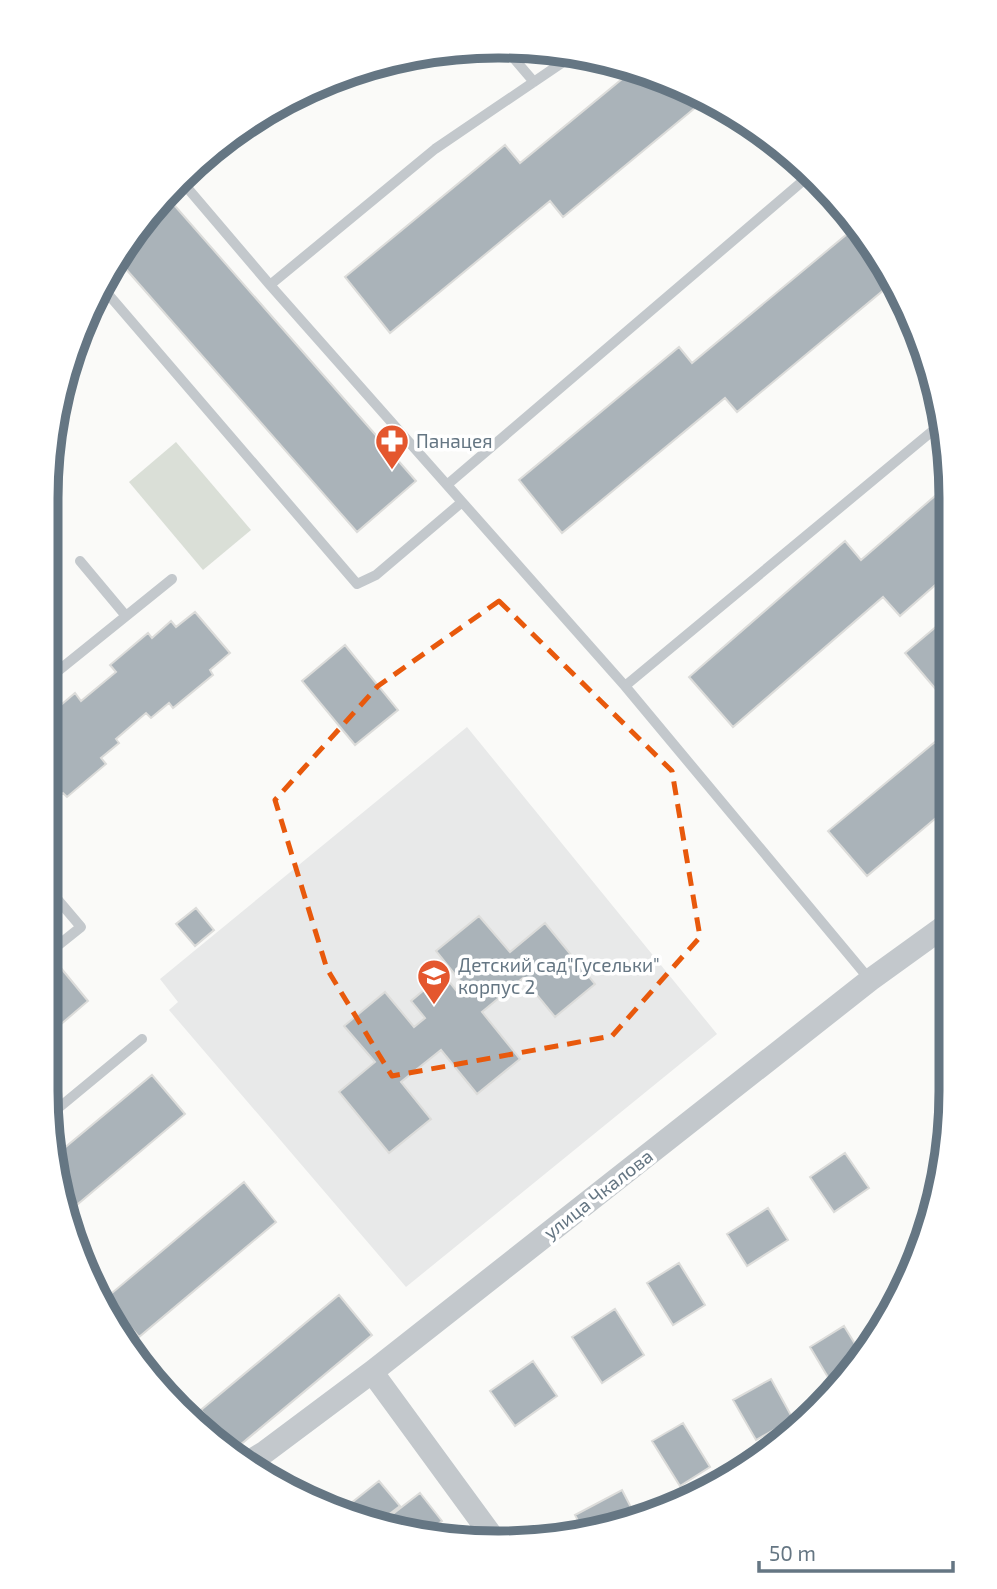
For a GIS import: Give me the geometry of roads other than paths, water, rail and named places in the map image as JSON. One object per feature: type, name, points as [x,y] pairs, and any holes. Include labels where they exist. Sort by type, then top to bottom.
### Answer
[{"type":"street","name":"улица Чкалова","points":[[255,1458],[372,1372],[870,981],[939,930]]},
{"type":"street","points":[[372,1372],[488,1531]]},
{"type":"lane","points":[[514,59],[534,82]]},
{"type":"lane","points":[[270,285],[435,149],[562,63]]},
{"type":"lane","points":[[447,484],[803,181]]},
{"type":"lane","points":[[187,187],[625,686],[870,981]]},
{"type":"lane","points":[[108,294],[358,584],[376,575],[462,502]]},
{"type":"lane","points":[[625,686],[933,430]]},
{"type":"lane","points":[[80,561],[126,616]]},
{"type":"lane","points":[[58,671],[172,579]]},
{"type":"lane","points":[[58,900],[80,927],[58,945]]},
{"type":"lane","points":[[59,1108],[142,1039]]},
{"type":"place","name":"Панацея","points":[[392,471]]},
{"type":"place","name":"Детский сад\"Гусельки\" корпус 2","points":[[434,1006]]}]
